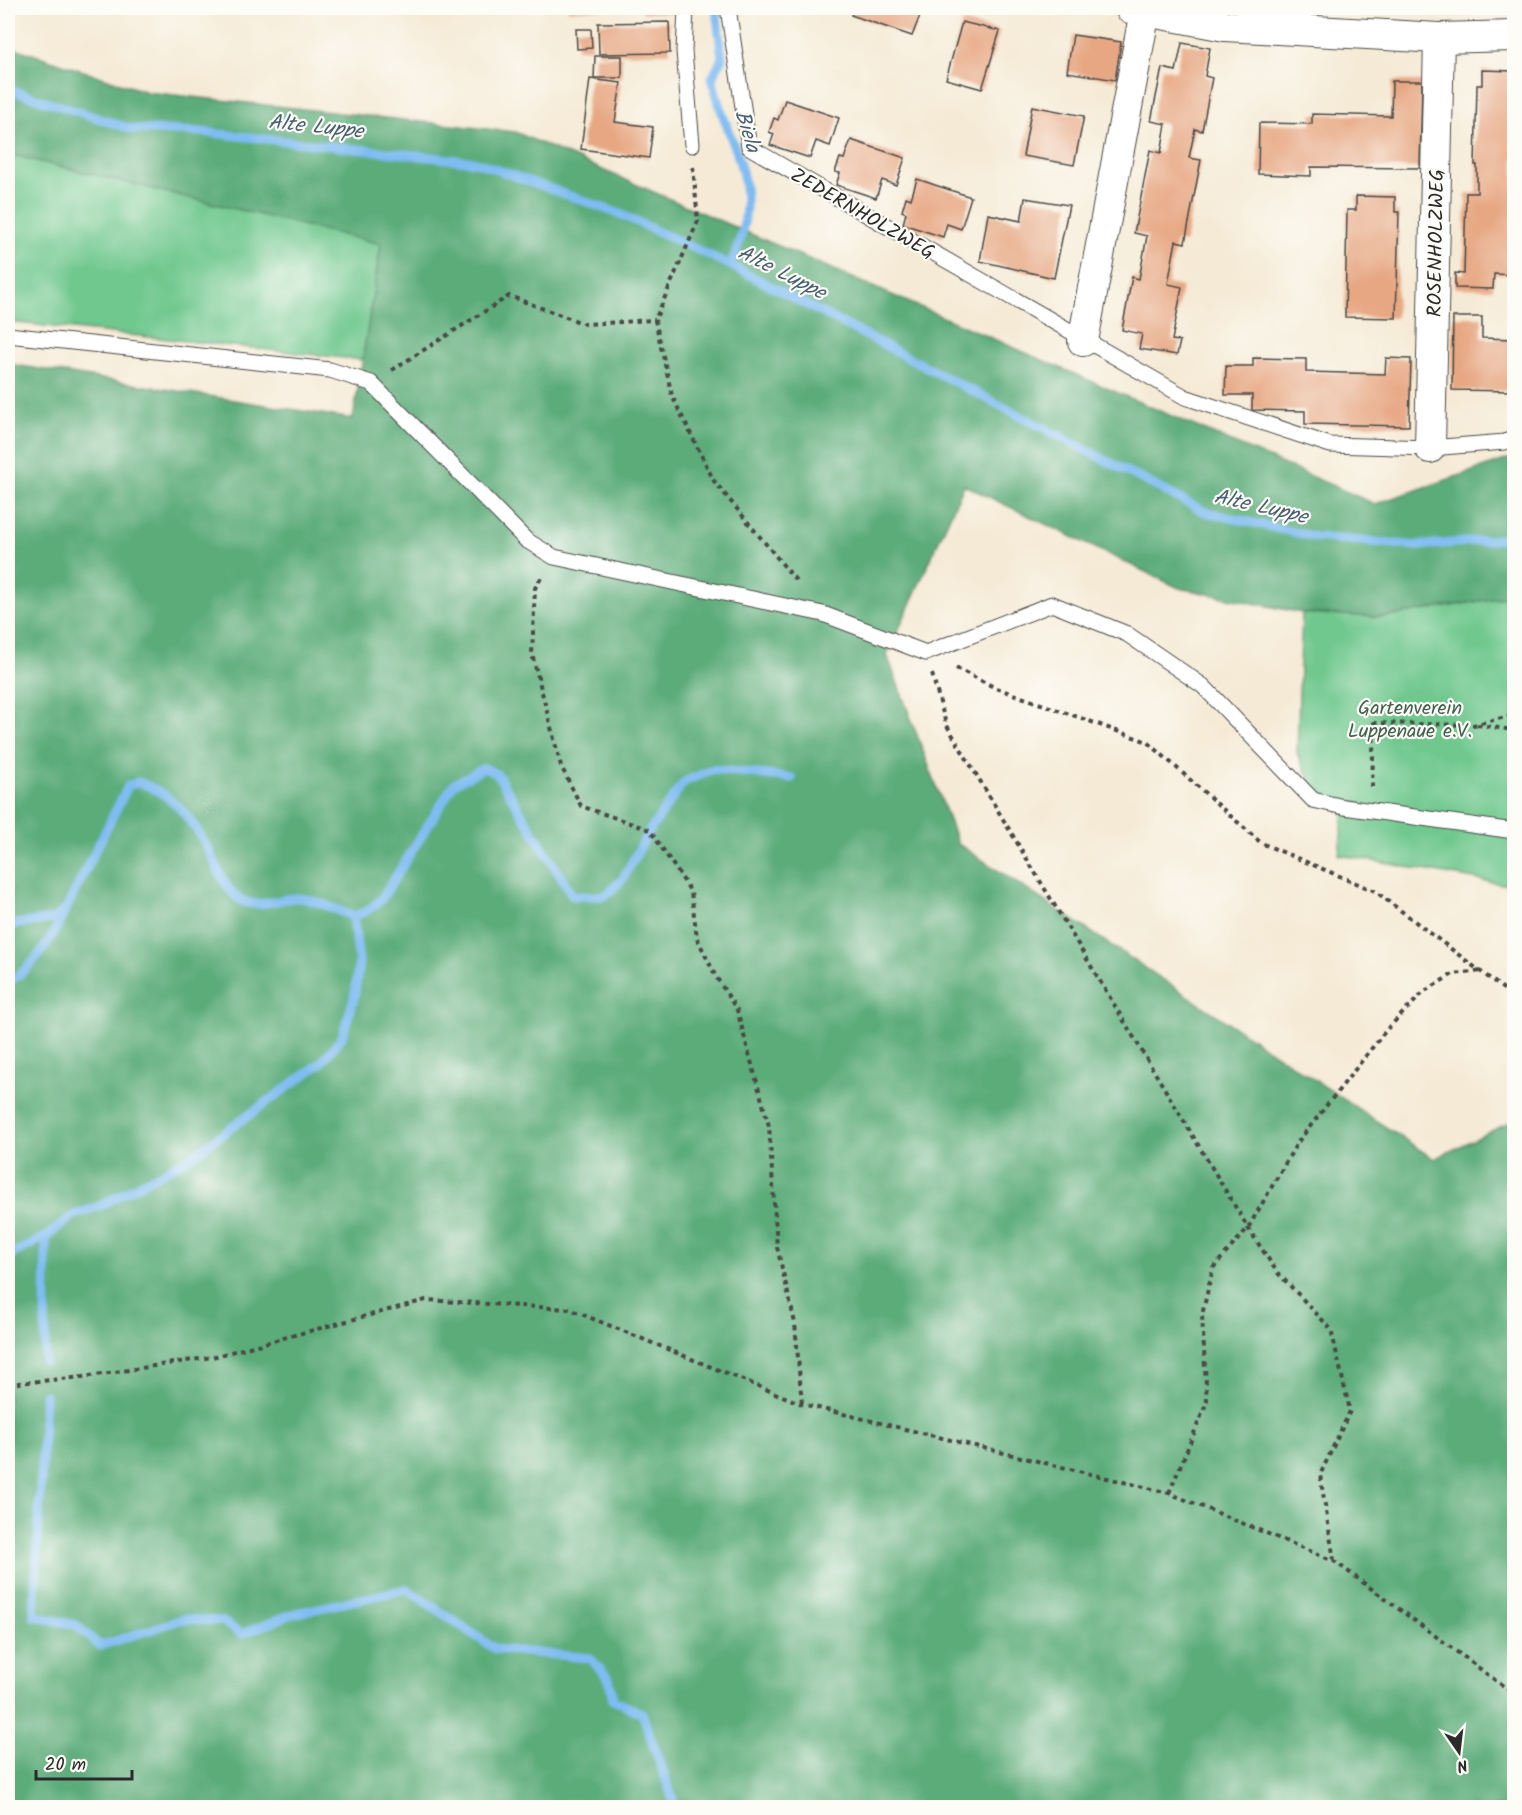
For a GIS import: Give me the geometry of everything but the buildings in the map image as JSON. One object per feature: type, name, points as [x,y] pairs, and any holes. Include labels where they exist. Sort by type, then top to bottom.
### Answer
[{"type":"street","points":[[1083,340],[1138,9],[1439,38],[1515,36]]},
{"type":"street","name":"ROSENHOLZWEG","points":[[1430,448],[1439,38]]},
{"type":"lane","points":[[686,8],[684,51],[692,145]]},
{"type":"lane","name":"ZEDERNHOLZWEG","points":[[728,8],[729,27],[749,147],[1185,397],[1330,445],[1430,448]]},
{"type":"lane","points":[[8,335],[330,370],[371,383],[526,540],[554,556],[823,614],[926,653],[1052,604],[1127,634],[1203,686],[1313,800],[1371,811],[1515,831]]},
{"type":"lane","points":[[1430,448],[1505,442],[1515,438]]},
{"type":"path","points":[[692,145],[698,221],[655,320],[672,396],[714,481],[823,614]]},
{"type":"path","points":[[371,383],[508,296],[585,324],[655,320]]},
{"type":"path","points":[[554,556],[535,588],[532,654],[561,766],[581,806],[650,830],[691,892],[697,938],[715,975],[737,1010],[769,1126],[777,1247],[795,1323],[802,1404]]},
{"type":"path","points":[[926,653],[996,687],[1148,742],[1261,843],[1375,891],[1515,997]]},
{"type":"path","points":[[926,653],[946,724],[1248,1228],[1277,1272],[1331,1329],[1350,1411],[1320,1475],[1334,1561]]},
{"type":"path","points":[[1473,725],[1515,715]]},
{"type":"path","points":[[1371,811],[1374,723],[1473,725],[1515,730]]},
{"type":"path","points":[[1168,1492],[1207,1402],[1202,1315],[1212,1268],[1248,1228],[1297,1143],[1387,1029],[1425,991],[1443,980],[1453,974],[1482,972]]},
{"type":"path","points":[[8,1384],[83,1377],[212,1357],[426,1300],[569,1309],[802,1404],[1168,1492],[1334,1561],[1515,1694]]},
{"type":"green space","points":[[8,46],[147,92],[515,132],[1375,504],[1514,457],[1514,595],[1385,617],[1302,613],[1179,588],[964,485],[887,655],[958,844],[1434,1159],[1514,1120],[1514,1807],[8,1807],[8,364],[353,419],[381,244],[8,154]]},
{"type":"green space","points":[[8,154],[381,243],[363,360],[8,322]]},
{"type":"green space","name":"Gartenverein Luppenaue e.V.","points":[[1514,595],[1514,886],[1339,855],[1344,807],[1316,793],[1297,753],[1302,613],[1385,617]]},
{"type":"waterway","name":"Biela","points":[[716,8],[722,58],[712,78],[742,170],[745,190],[746,213],[741,237],[730,265]]},
{"type":"waterway","name":"Alte Luppe","points":[[8,89],[131,129],[202,132],[476,162],[620,214],[730,265],[1205,512],[1315,537],[1418,546],[1501,539],[1514,534]]},
{"type":"waterway","points":[[8,925],[54,919],[66,909],[128,786],[138,782],[164,795],[185,814],[201,836],[225,883],[236,897],[254,904],[289,898],[303,899],[318,902],[353,916],[365,912],[381,900],[454,784],[484,768],[497,774],[573,896],[605,896],[622,880],[650,830],[684,782],[713,769],[792,778]]},
{"type":"waterway","points":[[8,982],[34,961],[64,913]]},
{"type":"waterway","points":[[46,1237],[74,1215],[100,1206],[192,1156],[321,1063],[342,1037],[354,998],[359,962],[353,916]]},
{"type":"waterway","points":[[8,1256],[46,1237],[45,1361]]},
{"type":"waterway","points":[[45,1395],[34,1616],[76,1625],[100,1646],[183,1619],[222,1621],[242,1634],[292,1614],[407,1589],[495,1649],[590,1658],[609,1679],[613,1700],[642,1713],[676,1808]]}]
